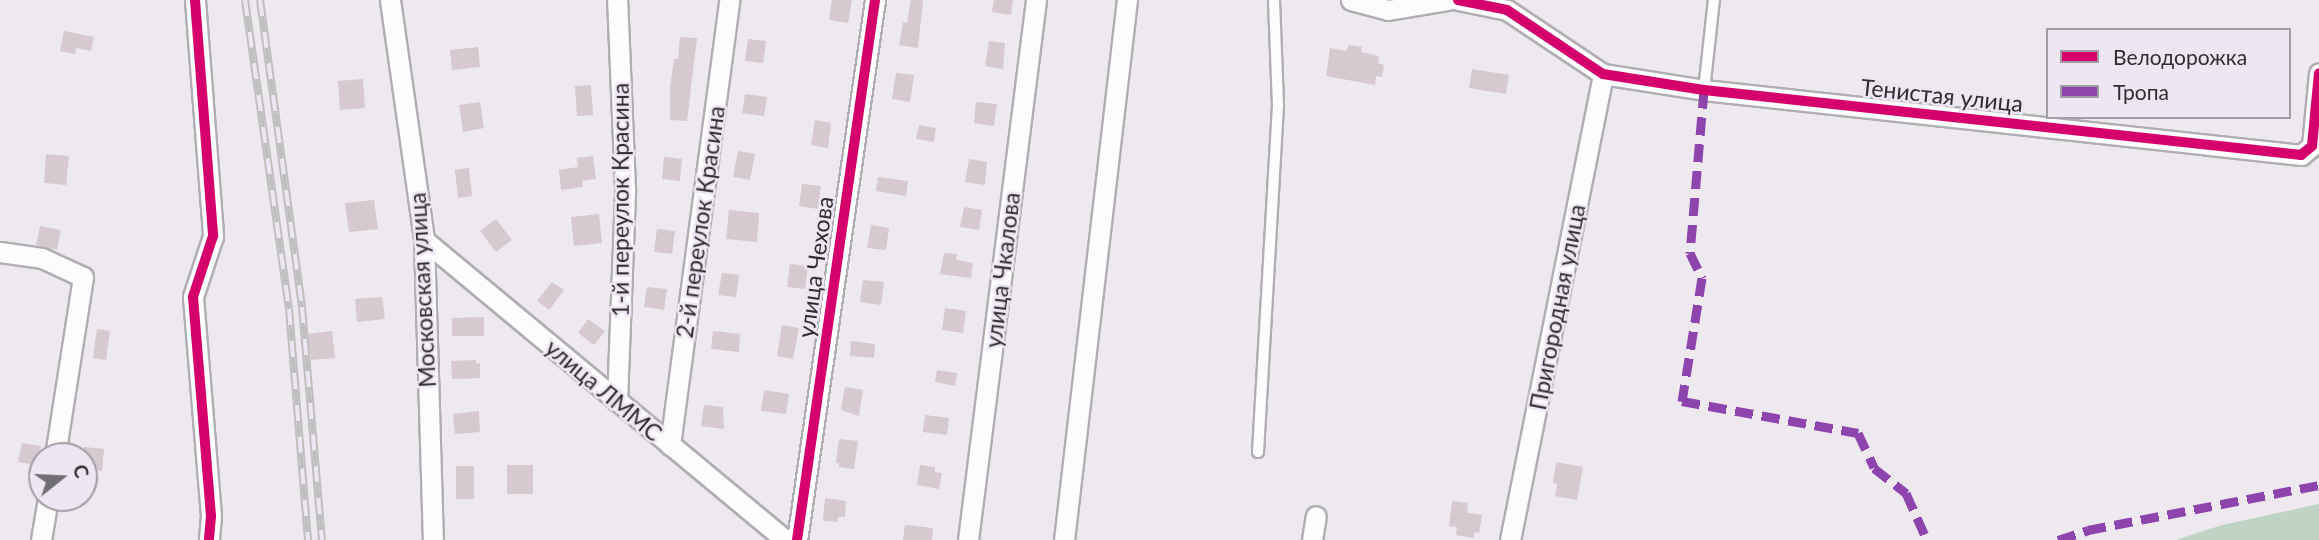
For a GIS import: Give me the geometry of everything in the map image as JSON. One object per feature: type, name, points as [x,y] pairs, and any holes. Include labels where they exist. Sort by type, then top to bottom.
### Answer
[{"type":"street","points":[[195,0],[213,236],[193,297],[211,516],[209,540]]},
{"type":"street","name":"Московская улица","points":[[390,0],[424,240],[433,540]]},
{"type":"street","name":"1-й переулок Красина","points":[[617,0],[625,188],[617,401]]},
{"type":"street","name":"2-й переулок Красина","points":[[670,445],[729,0]]},
{"type":"street","name":"улица Чехова","points":[[797,540],[875,0]]},
{"type":"street","name":"улица Чкалова","points":[[968,540],[1036,0]]},
{"type":"street","points":[[1064,540],[1127,0]]},
{"type":"street","points":[[1351,0],[1388,10],[1448,0]]},
{"type":"street","points":[[1458,0],[1507,10],[1603,74]]},
{"type":"street","name":"Тенистая улица","points":[[1603,74],[1704,90],[2301,155],[2312,146],[2319,73]]},
{"type":"street","name":"Пригородная улица","points":[[1510,540],[1603,74]]},
{"type":"street","name":"улица ЛММС","points":[[424,240],[785,540]]},
{"type":"street","points":[[0,252],[42,258],[83,277],[57,442]]},
{"type":"street","points":[[41,540],[46,512]]},
{"type":"street","points":[[1312,540],[1316,516]]},
{"type":"lane","points":[[1258,452],[1278,105],[1274,0]]},
{"type":"lane","points":[[1704,90],[1714,0]]},
{"type":"green space","points":[[2319,504],[2319,540],[2176,540],[2222,525]]},
{"type":"building","points":[[832,0],[852,0],[848,23],[829,20]]},
{"type":"building","points":[[911,0],[923,0],[918,48],[899,45]]},
{"type":"building","points":[[994,0],[1013,0],[1011,15],[992,12]]},
{"type":"building","points":[[64,31],[94,37],[91,51],[76,48],[75,54],[60,51]]},
{"type":"building","points":[[680,37],[697,38],[687,121],[670,120],[670,87],[674,59],[678,59]]},
{"type":"building","points":[[748,39],[766,41],[763,63],[745,61]]},
{"type":"building","points":[[989,41],[1005,43],[1003,69],[985,66]]},
{"type":"building","points":[[1348,45],[1362,47],[1361,52],[1379,56],[1378,63],[1384,65],[1382,77],[1376,76],[1375,85],[1326,76],[1330,48],[1347,51]]},
{"type":"building","points":[[478,47],[480,67],[452,70],[450,50]]},
{"type":"building","points":[[1472,69],[1509,75],[1506,94],[1469,88]]},
{"type":"building","points":[[896,73],[914,75],[910,102],[892,99]]},
{"type":"building","points":[[363,79],[365,108],[340,110],[338,81]]},
{"type":"building","points":[[591,85],[593,115],[577,116],[575,86]]},
{"type":"building","points":[[745,94],[767,97],[764,116],[742,113]]},
{"type":"building","points":[[480,102],[484,128],[463,132],[459,105]]},
{"type":"building","points":[[976,102],[997,104],[994,126],[974,123]]},
{"type":"building","points":[[815,120],[831,123],[828,148],[811,145]]},
{"type":"building","points":[[919,125],[936,128],[934,142],[916,139]]},
{"type":"building","points":[[738,151],[755,154],[750,180],[733,177]]},
{"type":"building","points":[[46,154],[69,156],[66,185],[44,183]]},
{"type":"building","points":[[593,156],[596,179],[582,181],[583,187],[561,190],[559,170],[578,167],[577,158]]},
{"type":"building","points":[[664,157],[682,159],[680,181],[662,179]]},
{"type":"building","points":[[969,159],[987,162],[985,185],[965,182]]},
{"type":"building","points":[[469,168],[472,196],[458,198],[455,170]]},
{"type":"building","points":[[878,177],[908,181],[906,196],[876,191]]},
{"type":"building","points":[[802,184],[821,186],[818,209],[799,206]]},
{"type":"building","points":[[374,200],[378,229],[349,232],[345,203]]},
{"type":"building","points":[[964,207],[982,210],[979,230],[960,227]]},
{"type":"building","points":[[729,210],[759,213],[757,242],[726,239]]},
{"type":"building","points":[[599,214],[602,243],[574,246],[571,217]]},
{"type":"building","points":[[496,219],[512,240],[496,252],[480,231]]},
{"type":"building","points":[[871,225],[889,228],[886,250],[867,248]]},
{"type":"building","points":[[40,226],[61,230],[57,250],[36,245]]},
{"type":"building","points":[[657,229],[675,231],[672,254],[654,252]]},
{"type":"building","points":[[944,253],[957,254],[956,260],[973,263],[971,278],[940,274]]},
{"type":"building","points":[[790,264],[808,266],[805,289],[787,287]]},
{"type":"building","points":[[722,273],[739,275],[736,297],[718,295]]},
{"type":"building","points":[[863,280],[884,282],[881,305],[860,302]]},
{"type":"building","points":[[552,282],[564,290],[549,310],[537,301]]},
{"type":"building","points":[[647,287],[667,289],[664,310],[644,307]]},
{"type":"building","points":[[382,297],[385,319],[357,322],[355,299]]},
{"type":"building","points":[[945,308],[966,311],[963,333],[942,330]]},
{"type":"building","points":[[484,317],[484,336],[452,336],[452,318]]},
{"type":"building","points":[[588,319],[605,331],[594,345],[578,333]]},
{"type":"building","points":[[782,325],[799,328],[793,359],[777,356]]},
{"type":"building","points":[[97,329],[110,331],[106,360],[93,358]]},
{"type":"building","points":[[332,331],[335,358],[311,360],[308,334]]},
{"type":"building","points":[[713,331],[740,334],[739,352],[711,349]]},
{"type":"building","points":[[851,341],[875,344],[874,358],[850,356]]},
{"type":"building","points":[[476,360],[476,364],[480,363],[480,378],[452,379],[451,361]]},
{"type":"building","points":[[937,370],[957,373],[955,386],[935,382]]},
{"type":"building","points":[[845,387],[863,390],[859,416],[841,410]]},
{"type":"building","points":[[764,390],[789,394],[786,414],[761,411]]},
{"type":"building","points":[[704,405],[723,407],[724,429],[701,426]]},
{"type":"building","points":[[479,411],[480,432],[455,434],[453,414]]},
{"type":"building","points":[[925,415],[949,418],[947,435],[923,432]]},
{"type":"building","points":[[839,439],[858,441],[854,469],[839,467],[839,463],[836,463]]},
{"type":"building","points":[[22,443],[28,444],[28,464],[18,462]]},
{"type":"building","points":[[98,448],[104,449],[102,471],[98,471]]},
{"type":"building","points":[[1556,462],[1583,467],[1577,500],[1555,496],[1557,484],[1553,483]]},
{"type":"building","points":[[507,465],[533,465],[533,494],[507,494]]},
{"type":"building","points":[[920,465],[935,467],[935,472],[942,473],[939,489],[917,485]]},
{"type":"building","points":[[456,466],[474,466],[474,499],[456,499]]},
{"type":"building","points":[[825,498],[846,501],[845,517],[838,517],[838,522],[823,521]]},
{"type":"building","points":[[1452,501],[1468,503],[1467,513],[1482,515],[1479,533],[1474,532],[1474,538],[1456,535],[1457,527],[1449,526]]},
{"type":"building","points":[[905,525],[933,528],[932,540],[903,540]]},
{"type":"railway","points":[[245,0],[289,309],[308,540]]},
{"type":"railway","points":[[260,0],[302,307],[322,540]]},
{"type":"marked path","points":[[1704,90],[1690,253],[1702,278],[1682,401],[1858,433],[1874,468],[1906,493],[1927,540]]},
{"type":"marked path","points":[[2058,540],[2088,530],[2319,485]]},
{"type":"cycle path","points":[[195,0],[213,236],[193,297],[211,516],[209,540]]},
{"type":"cycle path","points":[[797,540],[875,0]]},
{"type":"cycle path","points":[[1458,0],[1507,10],[1603,74],[1704,90],[2301,155],[2312,146],[2319,73]]}]
